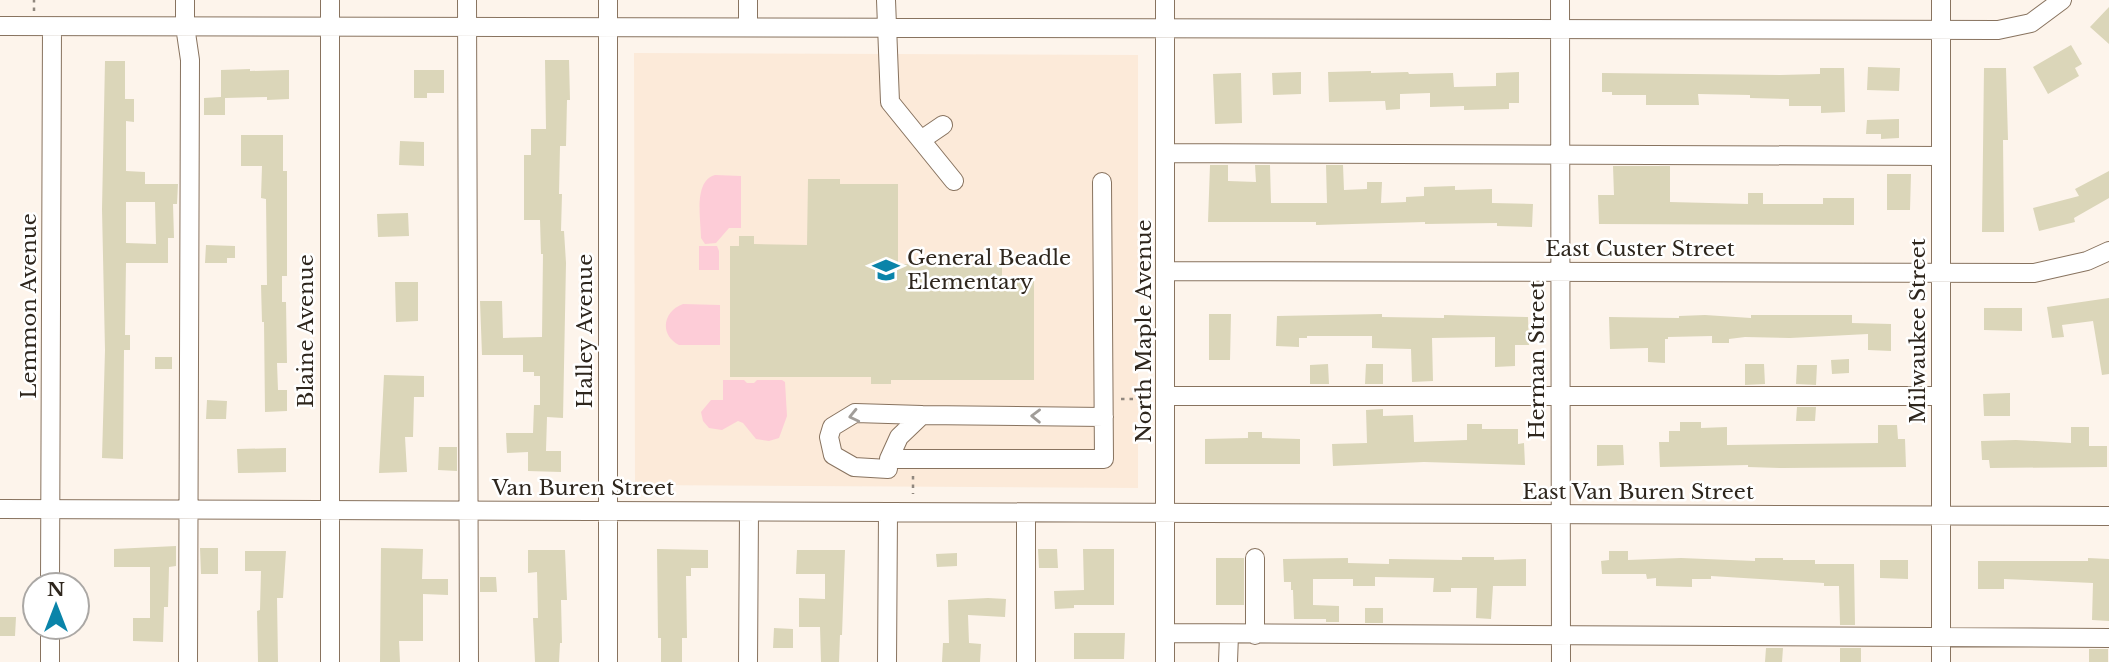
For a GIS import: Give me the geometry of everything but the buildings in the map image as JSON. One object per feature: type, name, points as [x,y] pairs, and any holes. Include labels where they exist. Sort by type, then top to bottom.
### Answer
[{"type":"street","points":[[185,0],[185,26],[190,60],[188,662]]},
{"type":"street","name":"Blaine Avenue","points":[[330,0],[330,662]]},
{"type":"street","points":[[467,0],[470,662]]},
{"type":"street","name":"Halley Avenue","points":[[608,0],[608,662]]},
{"type":"street","points":[[748,0],[748,27]]},
{"type":"street","points":[[886,0],[890,102],[954,181]]},
{"type":"street","name":"North Maple Avenue","points":[[1165,0],[1166,662]]},
{"type":"street","name":"Herman Street","points":[[1560,0],[1561,662]]},
{"type":"street","name":"Milwaukee Street","points":[[1941,0],[1941,662]]},
{"type":"street","points":[[0,26],[1998,30],[2031,23],[2062,0]]},
{"type":"street","name":"Lemmon Avenue","points":[[50,571],[52,27]]},
{"type":"street","points":[[921,140],[943,125]]},
{"type":"street","points":[[1166,153],[1941,156]]},
{"type":"street","points":[[1102,182],[1104,417],[1104,458],[854,467],[833,455],[829,437],[832,426],[855,414],[1104,417]]},
{"type":"street","name":"East Custer Street","points":[[1167,271],[2034,273],[2087,261],[2109,251]]},
{"type":"street","points":[[1166,396],[1941,396]]},
{"type":"street","points":[[889,464],[899,437],[922,415]]},
{"type":"street","name":"Van Buren Street","points":[[0,509],[1166,513]]},
{"type":"street","points":[[748,662],[749,512]]},
{"type":"street","points":[[887,662],[888,513]]},
{"type":"street","points":[[1026,513],[1026,662]]},
{"type":"street","name":"East Van Buren Street","points":[[1166,513],[2109,516]]},
{"type":"street","points":[[1255,558],[1255,635]]},
{"type":"street","points":[[1166,634],[2109,638]]},
{"type":"street","points":[[1228,635],[1228,662]]},
{"type":"street","points":[[50,641],[50,662]]},
{"type":"path","points":[[1118,399],[1139,399]]},
{"type":"path","points":[[913,469],[913,495]]},
{"type":"shaded area","name":"General Beadle Elementary","points":[[634,53],[1138,55],[1138,488],[635,485]]},
{"type":"shaded area","points":[[715,175],[741,176],[741,228],[729,228],[716,243],[705,244],[701,238],[701,193],[708,179]]},
{"type":"shaded area","points":[[699,246],[717,246],[719,270],[699,270]]},
{"type":"shaded area","points":[[683,304],[720,305],[720,345],[679,345],[673,341],[668,335],[666,323],[671,312]]},
{"type":"shaded area","points":[[723,380],[744,380],[747,383],[757,380],[785,382],[787,416],[779,438],[769,441],[756,439],[743,423],[738,421],[722,430],[709,428],[703,421],[701,412],[711,400],[723,400]]},
{"type":"place","name":"General Beadle Elementary","points":[[886,270]]}]
